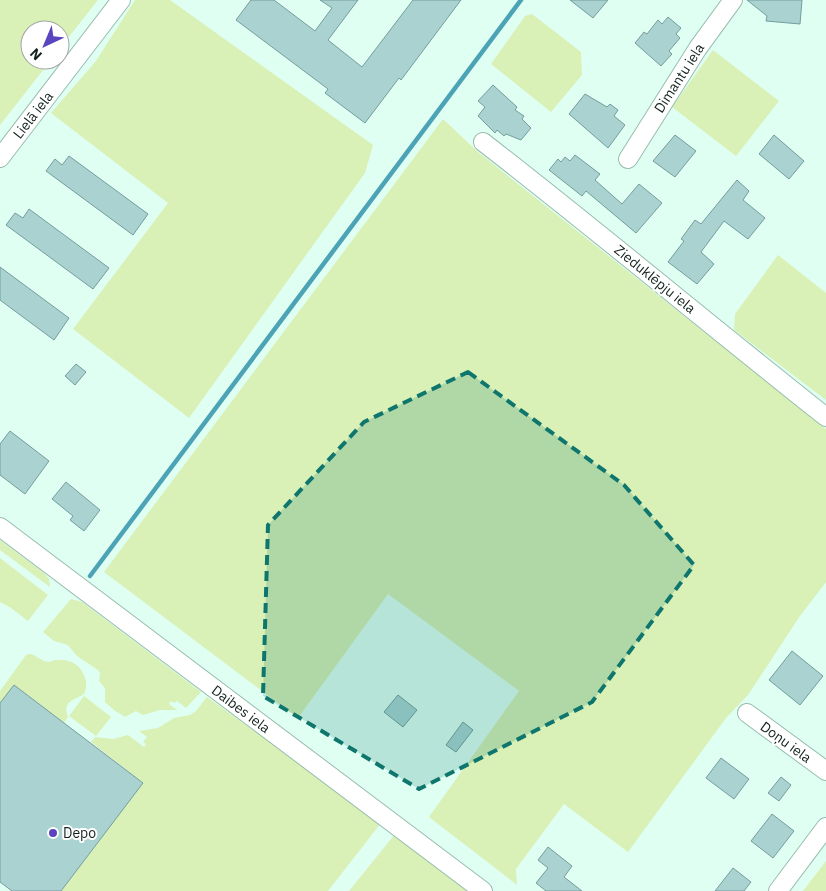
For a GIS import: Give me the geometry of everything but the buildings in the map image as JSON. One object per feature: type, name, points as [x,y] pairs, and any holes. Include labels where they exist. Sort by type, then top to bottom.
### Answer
[{"type":"street","name":"Lielā iela","points":[[0,158],[121,0]]},
{"type":"street","name":"Dimantu iela","points":[[628,159],[698,48],[734,0]]},
{"type":"street","name":"Zieduklēpju iela","points":[[483,142],[578,216],[826,417]]},
{"type":"street","name":"Daibes iela","points":[[0,527],[483,891]]},
{"type":"street","name":"Doņu iela","points":[[747,713],[826,771]]},
{"type":"street","points":[[778,891],[826,827]]},
{"type":"highlighted area","points":[[468,372],[624,485],[694,565],[592,702],[419,789],[263,696],[268,525],[364,422]]},
{"type":"green space","points":[[0,0],[98,0],[70,35],[70,20],[20,20],[20,70],[43,70],[0,125]]},
{"type":"green space","points":[[135,0],[170,0],[373,145],[365,173],[189,418],[73,329],[168,203],[51,113],[96,61]]},
{"type":"green space","points":[[532,14],[581,52],[582,75],[551,112],[491,64],[525,16]]},
{"type":"green space","points":[[713,50],[779,101],[736,156],[672,107]]},
{"type":"green space","points":[[443,119],[478,152],[826,429],[826,582],[800,616],[748,695],[726,718],[628,852],[564,804],[516,869],[517,885],[429,817],[519,691],[388,594],[298,718],[104,572]]},
{"type":"green space","points":[[778,255],[826,293],[826,400],[734,330],[735,314]]},
{"type":"green space","points":[[0,540],[44,573],[49,579],[50,587],[0,550]]},
{"type":"green space","points":[[0,558],[48,595],[28,621],[0,602]]},
{"type":"green space","points":[[71,599],[82,602],[201,692],[186,708],[177,701],[174,703],[171,701],[169,704],[177,710],[160,710],[143,715],[136,711],[125,717],[114,710],[105,702],[105,688],[99,681],[100,673],[98,670],[77,656],[68,645],[54,641],[43,632]]},
{"type":"green space","points":[[30,654],[48,662],[55,660],[69,661],[79,667],[84,675],[86,689],[84,694],[70,702],[66,708],[68,717],[64,723],[14,685],[0,703],[0,691],[26,655]]},
{"type":"green space","points":[[84,696],[111,717],[96,736],[69,716]]},
{"type":"green space","points":[[207,697],[381,823],[328,891],[61,891],[143,783],[91,742],[95,737],[113,739],[128,735],[144,747],[146,744],[143,742],[147,737],[139,731],[158,728],[174,718],[190,715],[196,711]]},
{"type":"green space","points":[[395,834],[471,891],[349,891]]},
{"type":"green space","points":[[826,861],[826,891],[803,891]]},
{"type":"waterway","points":[[90,576],[521,0]]},
{"type":"place","name":"Depo","points":[[53,833]]}]
